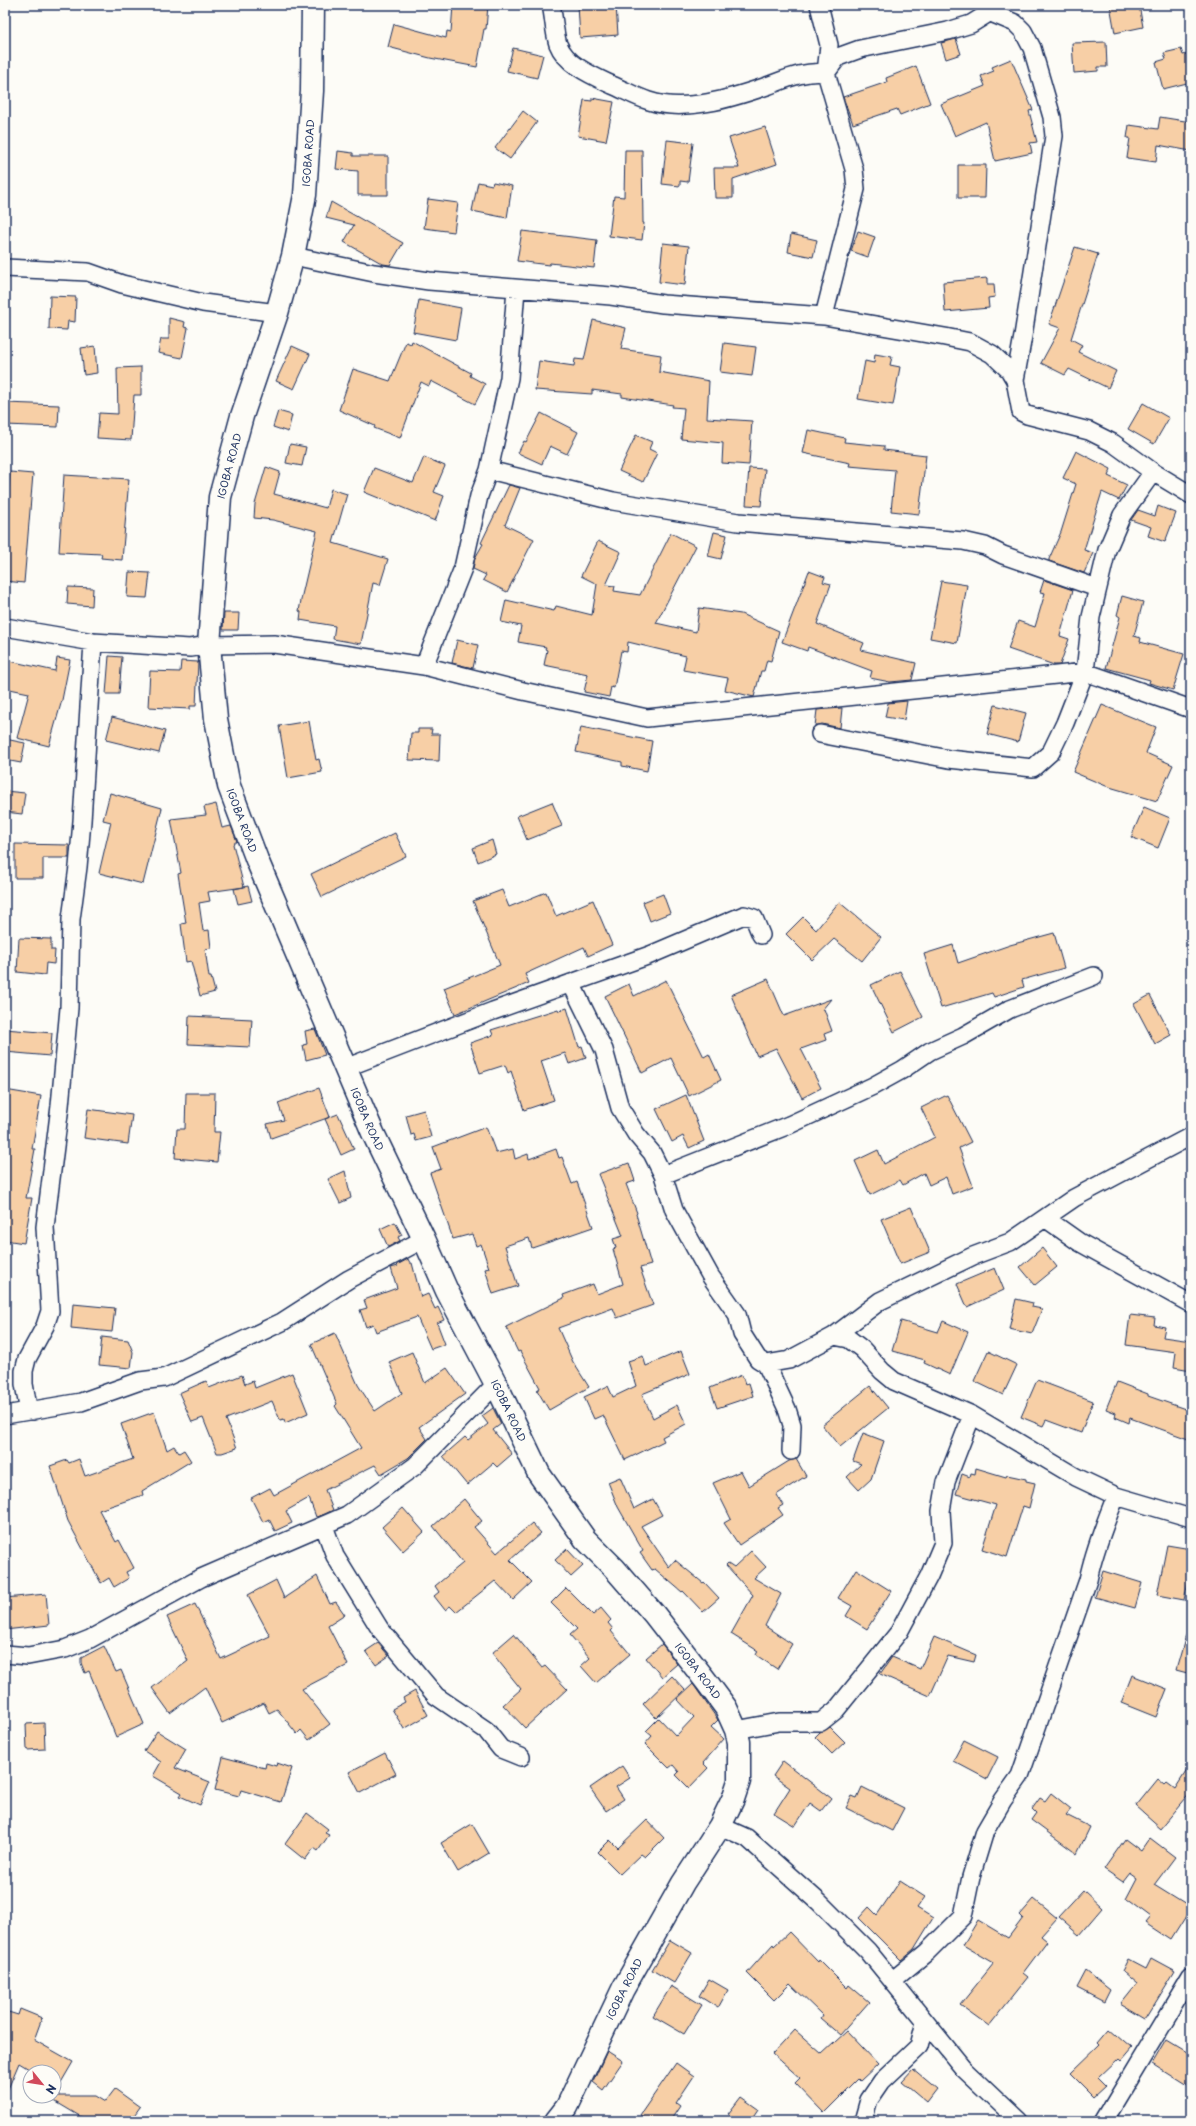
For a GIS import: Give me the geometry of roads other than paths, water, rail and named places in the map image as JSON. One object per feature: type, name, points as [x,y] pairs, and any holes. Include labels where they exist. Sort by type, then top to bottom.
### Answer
[{"type":"street","name":"IGOBA ROAD","points":[[313,5],[312,91],[305,195],[293,256],[277,313],[242,416],[220,497],[209,645],[216,719],[229,786],[258,860],[372,1133],[424,1239],[447,1291],[496,1384],[539,1474],[584,1539],[614,1568],[664,1627],[726,1708],[736,1730],[739,1742],[738,1781],[733,1800],[720,1826],[683,1883],[656,1929],[623,1989],[567,2107],[556,2121]]},
{"type":"street","points":[[551,5],[558,44],[568,61],[607,82],[649,101],[669,105],[696,104],[753,91],[798,75],[817,72],[826,73]]},
{"type":"street","points":[[819,5],[829,45],[826,73],[854,168],[856,189],[824,316]]},
{"type":"street","points":[[826,73],[838,56],[860,49],[948,32],[972,24],[996,9],[1023,30],[1029,42],[1052,117],[1054,136],[1015,380],[1021,412],[1027,415],[1089,431],[1113,443],[1153,472],[1191,495]]},
{"type":"street","points":[[293,256],[381,274],[429,281],[611,296],[663,304],[824,316],[970,342],[992,354],[1008,370],[1015,380]]},
{"type":"street","points":[[5,268],[88,272],[122,284],[203,303],[277,313]]},
{"type":"street","points":[[424,666],[463,568],[479,496],[489,470],[509,378],[516,289]]},
{"type":"street","points":[[489,470],[613,501],[738,522],[963,541],[985,546],[1003,555],[1097,588]]},
{"type":"street","points":[[820,734],[948,759],[1033,768],[1051,752],[1065,723],[1085,672],[1091,617],[1107,550],[1122,515],[1153,472]]},
{"type":"street","points":[[5,627],[93,642],[190,648],[209,645],[274,644],[424,666],[523,691],[647,718],[1085,672],[1191,709]]},
{"type":"street","points":[[33,1411],[28,1406],[24,1384],[24,1371],[27,1359],[45,1326],[50,1311],[45,1227],[69,1008],[71,919],[81,828],[93,642]]},
{"type":"street","points":[[345,1068],[493,1011],[650,955],[744,915],[754,918],[761,935]]},
{"type":"street","points":[[663,1175],[789,1124],[866,1089],[902,1070],[930,1051],[963,1036],[1010,1009],[1094,976]]},
{"type":"street","points":[[571,983],[604,1050],[620,1108],[636,1134],[652,1153],[663,1175],[674,1210],[711,1277],[737,1314],[742,1334],[758,1359],[766,1364],[787,1409],[792,1426],[791,1450]]},
{"type":"street","points":[[766,1364],[789,1360],[834,1336],[880,1301],[973,1256],[1010,1242],[1074,1198],[1191,1136]]},
{"type":"street","points":[[1045,1218],[1079,1242],[1191,1304]]},
{"type":"street","points":[[5,1415],[81,1402],[140,1381],[164,1378],[282,1322],[349,1279],[424,1239]]},
{"type":"street","points":[[834,1336],[849,1339],[862,1349],[882,1371],[894,1381],[972,1415],[1054,1465],[1116,1496],[1191,1518]]},
{"type":"street","points":[[5,1654],[28,1656],[65,1649],[90,1639],[201,1578],[347,1515],[415,1466],[496,1384]]},
{"type":"street","points":[[736,1730],[779,1722],[821,1722],[836,1710],[899,1632],[929,1576],[943,1543],[941,1511],[946,1482],[972,1415]]},
{"type":"street","points":[[893,1980],[927,1952],[963,1916],[971,1877],[985,1831],[1003,1800],[1020,1776],[1088,1580],[1093,1556],[1099,1544],[1116,1496]]},
{"type":"street","points":[[324,1526],[335,1556],[380,1629],[436,1696],[486,1730],[501,1749],[521,1757]]},
{"type":"street","points":[[720,1826],[748,1838],[819,1902],[868,1951],[893,1980],[962,2068],[1020,2121]]},
{"type":"street","points":[[1104,2121],[1191,1976]]},
{"type":"street","points":[[863,2121],[869,2100],[882,2081],[919,2046],[925,2022]]}]
